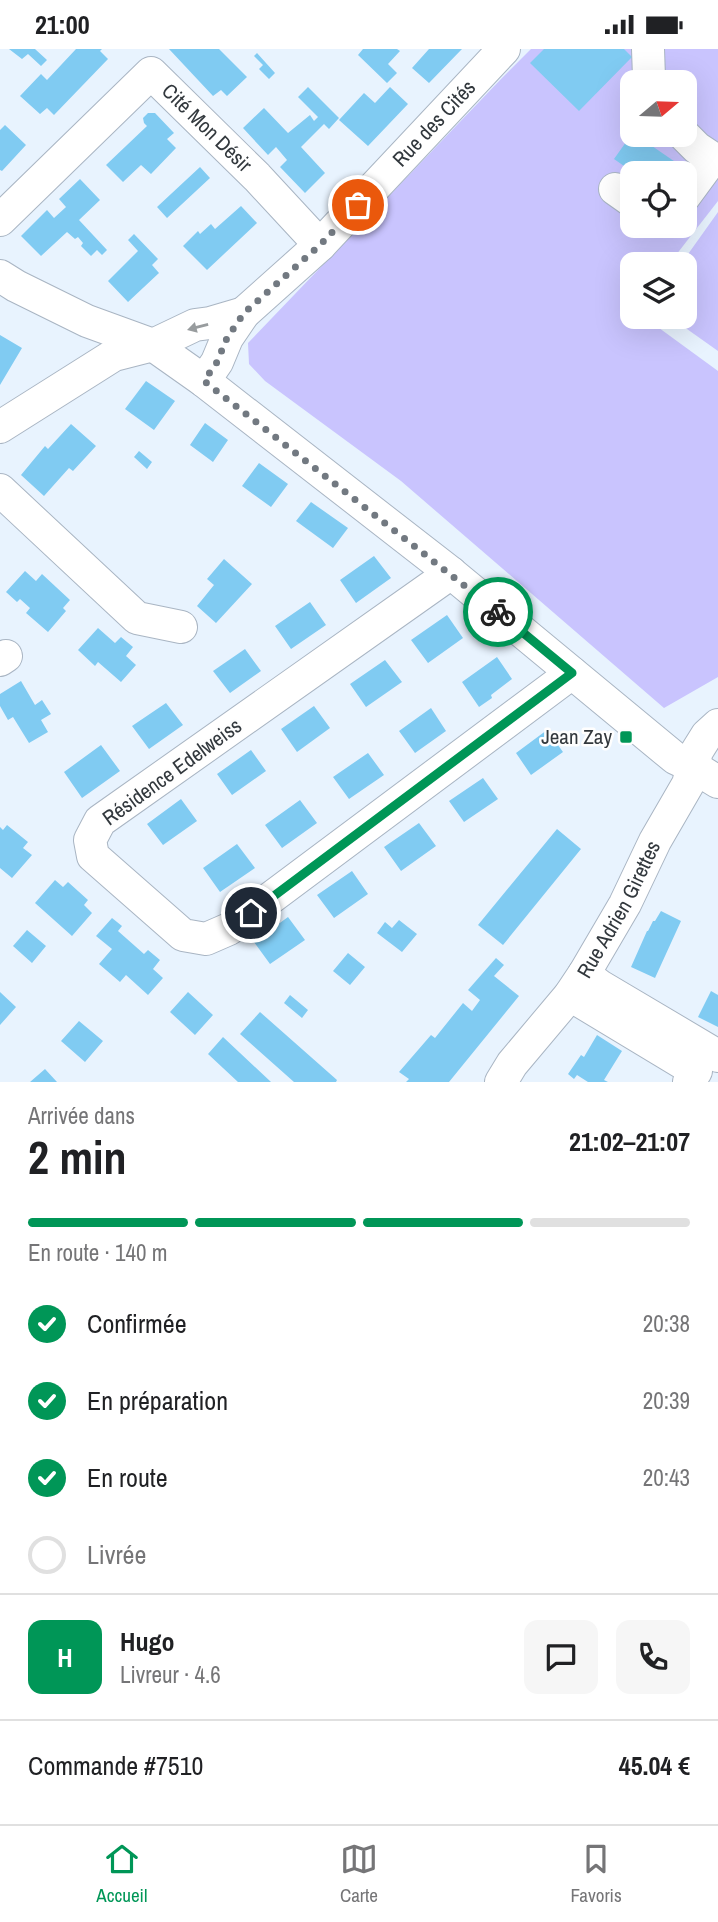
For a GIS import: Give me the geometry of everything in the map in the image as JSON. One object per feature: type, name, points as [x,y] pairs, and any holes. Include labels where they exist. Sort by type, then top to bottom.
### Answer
[{"type":"street","name":"Rue des Cités","points":[[204,381],[244,313],[320,245],[504,49]]},
{"type":"street","points":[[648,49],[649,70]]},
{"type":"street","name":"Cité Mon Désir","points":[[0,220],[151,73],[257,177],[320,245]]},
{"type":"street","points":[[695,147],[715,160],[697,181]]},
{"type":"street","points":[[0,276],[87,321],[153,345],[204,381],[451,573],[675,758],[705,774]]},
{"type":"street","name":"Rue des Cités","points":[[0,428],[114,355],[153,345],[195,325],[244,313]]},
{"type":"street","points":[[0,490],[137,618],[181,627]]},
{"type":"street","name":"Résidence Edelweiss","points":[[451,573],[100,821],[90,840],[93,856],[183,935],[206,939],[229,929],[572,673]]},
{"type":"street","name":"Rue Adrien Girettes","points":[[501,1082],[512,1064],[577,985],[625,904],[655,841],[688,783],[705,774],[697,751],[707,735],[718,725]]},
{"type":"street","points":[[577,985],[600,986],[718,1056]]},
{"type":"street","points":[[577,985],[696,1072],[689,1082]]},
{"type":"shaded area","points":[[531,49],[718,49],[718,201],[697,228],[697,161],[620,161],[620,238],[689,238],[678,252],[620,252],[620,329],[660,329],[718,371],[718,677],[664,708],[401,481],[265,381],[249,364],[248,343]]},
{"type":"shaded area","points":[[718,212],[718,351],[687,329],[697,329],[697,252],[690,252]]},
{"type":"building","points":[[9,49],[35,49],[47,60],[41,66],[28,54],[22,59]]},
{"type":"building","points":[[76,49],[102,49],[100,51],[108,59],[54,115],[47,108],[40,114],[20,96],[41,74],[47,80]]},
{"type":"building","points":[[169,49],[219,49],[247,77],[227,96],[221,90],[213,96]]},
{"type":"building","points":[[363,49],[400,51],[388,64],[397,73],[387,83],[358,55]]},
{"type":"building","points":[[429,49],[462,49],[429,83],[412,68]]},
{"type":"building","points":[[544,49],[624,49],[632,57],[579,111],[530,63]]},
{"type":"building","points":[[257,53],[275,73],[269,79],[259,69],[263,65],[254,56]]},
{"type":"building","points":[[308,87],[339,118],[329,129],[324,124],[301,147],[325,173],[305,193],[280,167],[287,160],[276,147],[268,155],[243,128],[264,108],[288,133],[310,115],[314,121],[318,117],[298,97]]},
{"type":"building","points":[[390,87],[408,104],[368,146],[339,120],[364,93],[375,103]]},
{"type":"building","points":[[148,113],[155,113],[174,133],[167,139],[176,148],[151,174],[141,165],[123,182],[106,165],[147,126],[143,118]]},
{"type":"building","points":[[5,125],[26,145],[2,171],[0,130]]},
{"type":"building","points":[[622,147],[653,147],[674,161],[620,161],[620,163],[614,159]]},
{"type":"building","points":[[200,167],[210,178],[167,218],[157,207]]},
{"type":"building","points":[[80,179],[100,200],[79,220],[107,250],[102,255],[97,250],[91,256],[81,246],[83,243],[78,237],[75,239],[67,232],[41,256],[21,236],[47,210],[54,218],[66,207],[59,199]]},
{"type":"building","points":[[241,206],[257,223],[207,270],[183,246],[198,231],[200,234],[211,224],[215,229]]},
{"type":"building","points":[[134,234],[158,259],[152,265],[159,273],[128,302],[108,281],[138,251],[128,240]]},
{"type":"building","points":[[0,335],[22,348],[0,385]]},
{"type":"building","points":[[146,381],[175,401],[154,430],[125,409]]},
{"type":"building","points":[[205,423],[228,440],[213,462],[190,445]]},
{"type":"building","points":[[71,424],[96,446],[73,471],[69,468],[44,496],[21,475],[45,446],[48,449]]},
{"type":"building","points":[[139,451],[152,462],[147,469],[134,457]]},
{"type":"building","points":[[259,463],[288,484],[271,507],[242,486]]},
{"type":"building","points":[[311,502],[348,528],[333,548],[296,521]]},
{"type":"building","points":[[374,556],[391,578],[356,603],[340,580]]},
{"type":"building","points":[[224,559],[252,584],[216,623],[197,606],[214,585],[207,579]]},
{"type":"building","points":[[25,571],[36,581],[42,574],[70,600],[63,608],[66,611],[48,632],[26,613],[30,608],[20,599],[17,602],[6,592]]},
{"type":"building","points":[[310,602],[326,625],[291,649],[275,626]]},
{"type":"building","points":[[447,615],[463,638],[428,663],[411,640]]},
{"type":"building","points":[[98,628],[115,643],[121,637],[133,647],[126,656],[136,665],[121,682],[98,662],[95,666],[78,650]]},
{"type":"building","points":[[245,649],[261,671],[230,693],[213,671]]},
{"type":"building","points":[[497,657],[512,679],[479,707],[462,682]]},
{"type":"building","points":[[385,660],[402,682],[366,707],[350,684]]},
{"type":"building","points":[[21,681],[35,705],[42,700],[51,714],[41,720],[48,732],[29,743],[13,717],[8,720],[0,706],[0,694]]},
{"type":"building","points":[[166,703],[183,725],[149,749],[132,726]]},
{"type":"building","points":[[314,706],[330,728],[297,752],[281,729]]},
{"type":"building","points":[[431,708],[446,731],[415,753],[399,731]]},
{"type":"building","points":[[547,730],[563,752],[531,775],[516,753]]},
{"type":"building","points":[[101,745],[120,771],[82,798],[64,772]]},
{"type":"building","points":[[251,750],[266,771],[232,795],[217,774]]},
{"type":"building","points":[[368,753],[384,775],[349,799],[333,777]]},
{"type":"building","points":[[483,778],[498,799],[464,822],[449,801]]},
{"type":"building","points":[[181,799],[197,821],[163,845],[147,824]]},
{"type":"building","points":[[300,800],[317,823],[282,848],[265,825]]},
{"type":"building","points":[[419,823],[436,846],[401,871],[384,847]]},
{"type":"building","points":[[7,825],[28,842],[23,848],[32,855],[12,878],[0,868],[0,827],[3,830]]},
{"type":"building","points":[[557,829],[581,849],[503,945],[478,925]]},
{"type":"building","points":[[237,844],[255,868],[220,892],[203,868]]},
{"type":"building","points":[[352,871],[368,894],[334,918],[317,895]]},
{"type":"building","points":[[55,880],[63,887],[68,882],[88,900],[84,905],[92,913],[72,936],[35,903]]},
{"type":"building","points":[[661,911],[681,921],[655,978],[631,967],[647,931]]},
{"type":"building","points":[[288,917],[305,940],[270,964],[254,942]]},
{"type":"building","points":[[112,918],[122,926],[118,931],[144,954],[148,950],[160,960],[153,969],[163,978],[148,995],[126,975],[120,982],[99,964],[112,949],[96,936]]},
{"type":"building","points":[[399,920],[417,934],[402,952],[377,933],[385,922],[392,928]]},
{"type":"building","points":[[27,930],[46,946],[32,963],[13,946]]},
{"type":"building","points":[[348,953],[365,967],[350,985],[333,971]]},
{"type":"building","points":[[496,958],[504,965],[494,976],[519,996],[449,1082],[406,1082],[409,1079],[399,1072],[431,1035],[435,1038],[463,1003],[472,1011],[480,1000],[468,990]]},
{"type":"building","points":[[711,991],[718,995],[718,1027],[698,1017]]},
{"type":"building","points":[[0,992],[16,1007],[0,1025]]},
{"type":"building","points":[[188,992],[213,1015],[195,1035],[170,1012]]},
{"type":"building","points":[[290,995],[308,1010],[302,1018],[284,1003]]},
{"type":"building","points":[[260,1012],[337,1080],[336,1082],[294,1082],[240,1034]]},
{"type":"building","points":[[79,1021],[103,1041],[85,1062],[61,1041]]},
{"type":"building","points":[[597,1035],[622,1051],[604,1080],[608,1082],[588,1082],[577,1075],[574,1079],[568,1074],[581,1055],[584,1057]]},
{"type":"building","points":[[223,1037],[271,1082],[238,1082],[208,1054]]},
{"type":"building","points":[[45,1069],[57,1082],[30,1082]]},
{"type":"way so far","points":[[358,205],[320,245],[244,313],[204,381],[498,612]]},
{"type":"place","name":"Jean Zay","points":[[626,737]]},
{"type":"route","points":[[251,913],[572,673],[498,612]]}]
